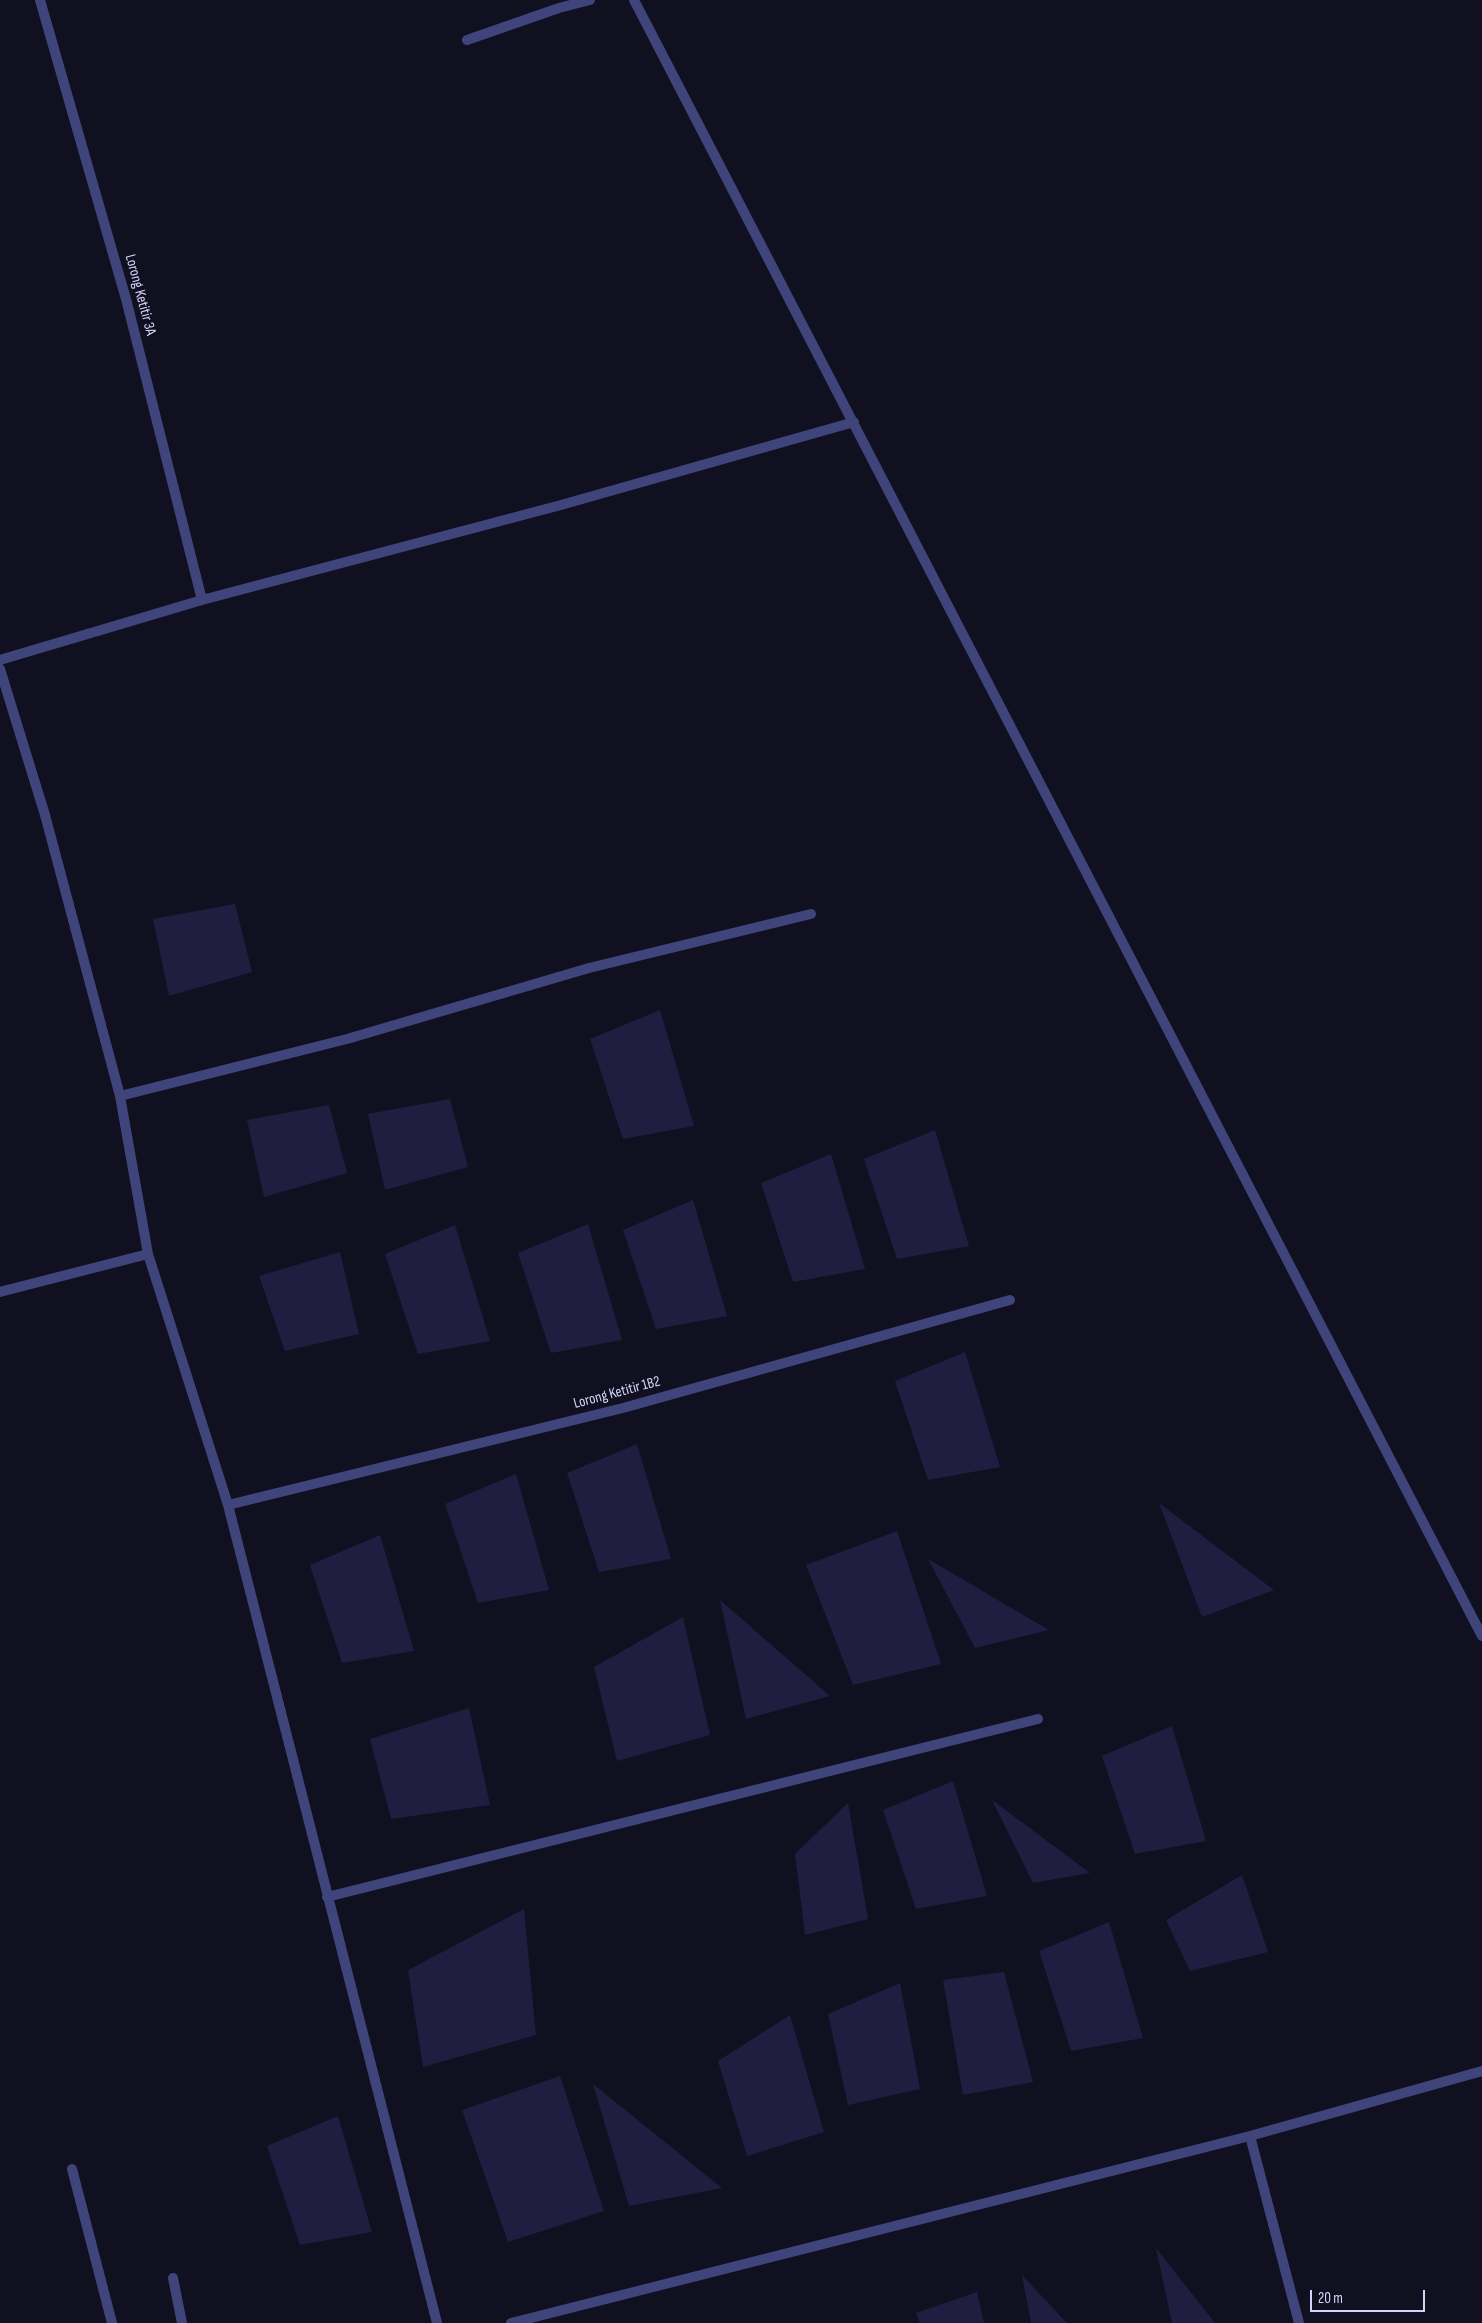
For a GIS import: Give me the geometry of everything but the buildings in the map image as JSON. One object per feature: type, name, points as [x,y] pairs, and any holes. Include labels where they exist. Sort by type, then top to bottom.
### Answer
[{"type":"street","name":"Lorong Ketitir 3A","points":[[40,0],[126,298],[202,600]]},
{"type":"street","points":[[467,40],[559,8],[590,0]]},
{"type":"street","points":[[634,0],[1482,1636]]},
{"type":"street","points":[[0,660],[202,600],[561,505],[854,422]]},
{"type":"street","points":[[0,669],[45,815],[120,1096],[148,1254],[228,1505],[437,2323]]},
{"type":"street","points":[[120,1096],[347,1039],[589,968],[811,914]]},
{"type":"street","points":[[0,1292],[148,1254]]},
{"type":"street","name":"Lorong Ketitir 1B2","points":[[228,1505],[623,1408],[1010,1300]]},
{"type":"street","points":[[327,1897],[1038,1719]]},
{"type":"street","points":[[511,2323],[1250,2136],[1482,2071]]},
{"type":"street","points":[[1250,2136],[1299,2323]]},
{"type":"street","points":[[72,2168],[112,2323]]},
{"type":"street","points":[[173,2278],[182,2323]]}]
